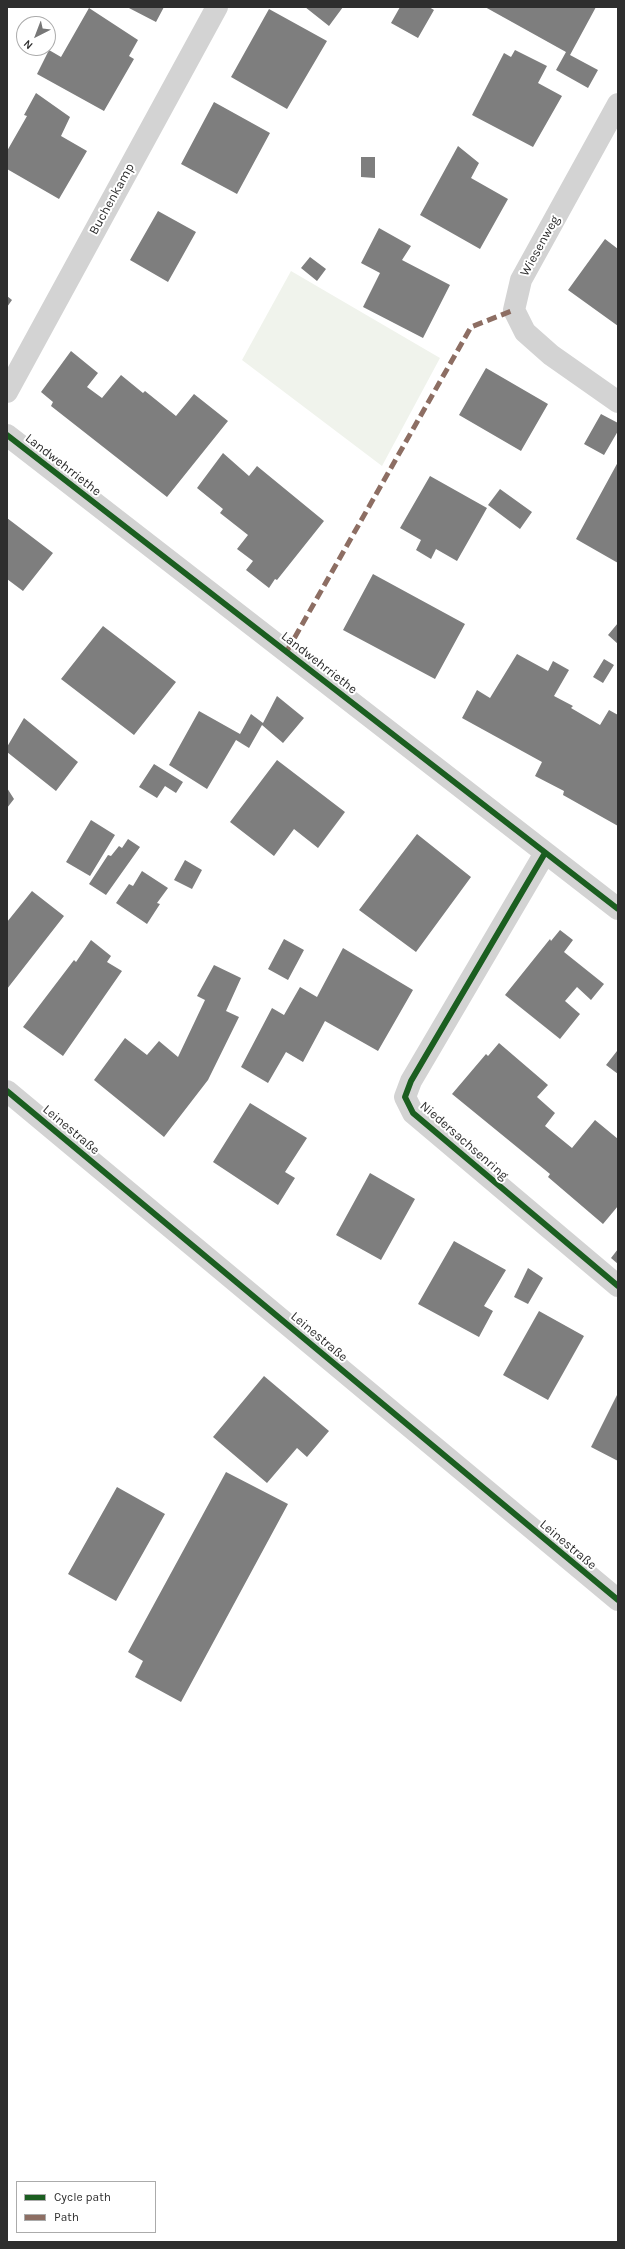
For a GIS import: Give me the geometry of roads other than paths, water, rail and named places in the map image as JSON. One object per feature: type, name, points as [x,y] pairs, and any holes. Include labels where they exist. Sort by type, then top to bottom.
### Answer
[{"type":"street","name":"Buchenkamp","points":[[7,392],[217,7]]},
{"type":"street","name":"Wiesenweg","points":[[618,104],[521,280],[514,310],[525,332],[551,355],[618,402]]},
{"type":"street","name":"Landwehrriethe","points":[[7,435],[618,909]]},
{"type":"street","name":"Niedersachsenring","points":[[545,853],[411,1081],[405,1097],[408,1106],[413,1113],[618,1286]]},
{"type":"street","name":"Leinestraße","points":[[7,1091],[618,1600]]}]
